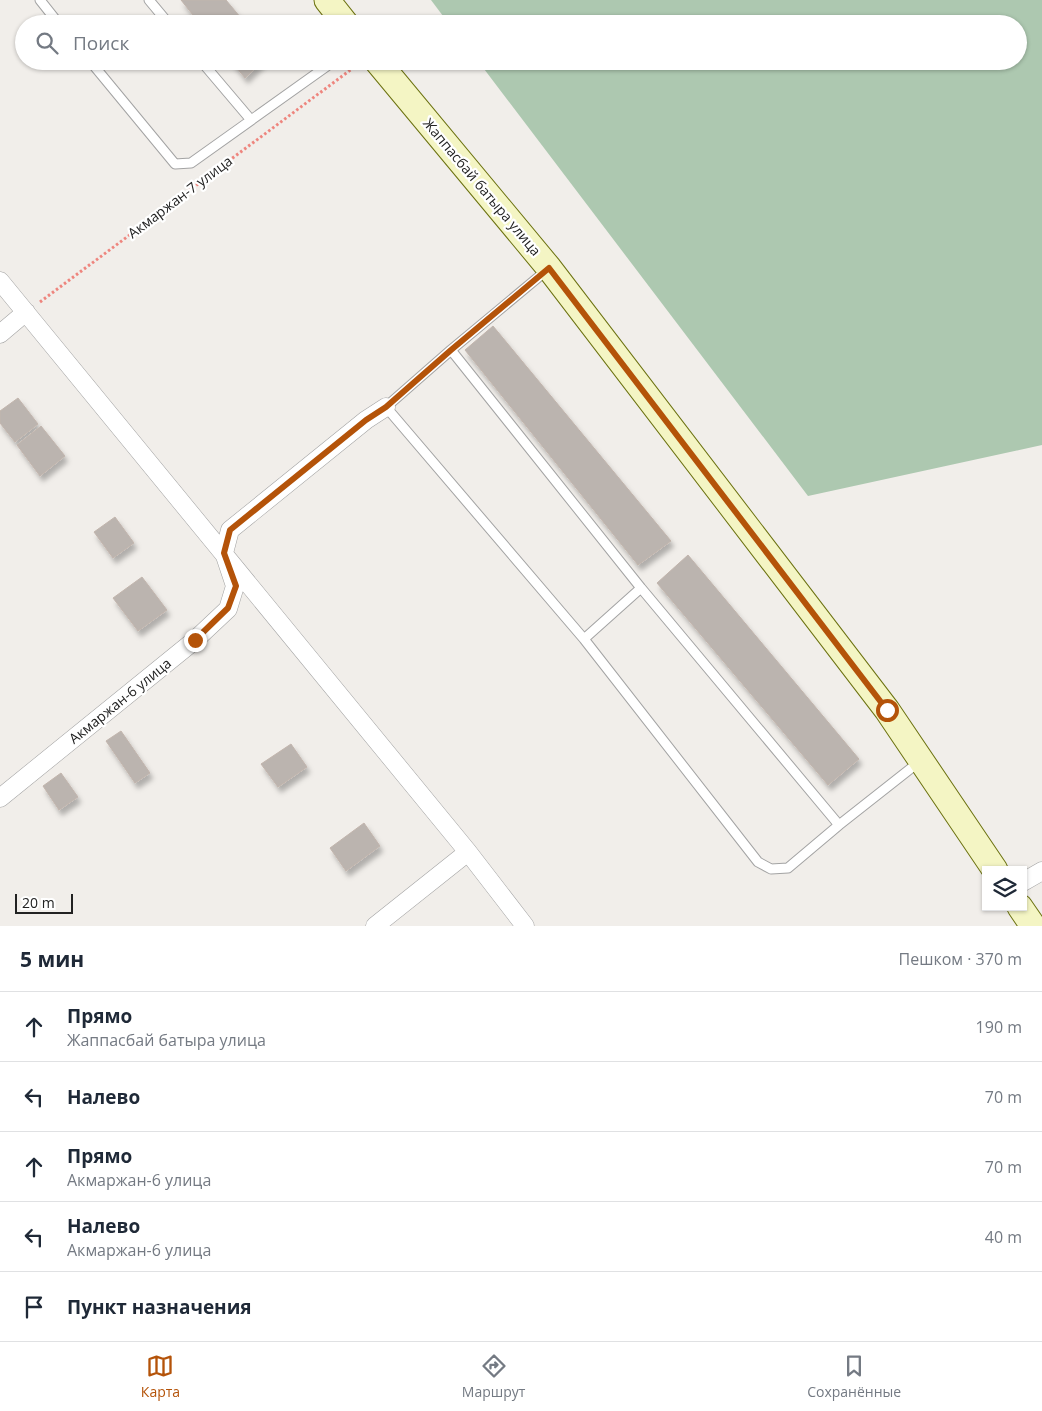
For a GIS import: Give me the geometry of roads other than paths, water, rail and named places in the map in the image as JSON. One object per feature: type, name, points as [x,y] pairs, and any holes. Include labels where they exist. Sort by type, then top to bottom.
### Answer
[{"type":"main road","points":[[327,0],[339,15]]},
{"type":"main road","name":"Жаппасбай батыра улица","points":[[384,70],[549,268],[887,710],[992,866]]},
{"type":"main road","points":[[1023,911],[1033,926]]},
{"type":"street","points":[[0,281],[468,852],[525,926]]},
{"type":"street","points":[[0,334],[26,312]]},
{"type":"street","points":[[224,553],[230,530],[366,420],[386,407]]},
{"type":"street","name":"Акмаржан-6 улица","points":[[0,798],[195,640],[228,608],[236,586],[224,553]]},
{"type":"street","points":[[375,926],[468,852]]},
{"type":"street","points":[[1027,879],[1042,870]]},
{"type":"lane","points":[[40,0],[52,15]]},
{"type":"lane","points":[[149,0],[162,15]]},
{"type":"lane","points":[[97,70],[175,164],[190,163],[321,70]]},
{"type":"lane","points":[[209,70],[251,120]]},
{"type":"lane","points":[[549,268],[386,407],[584,639],[758,862],[772,869],[788,868],[922,760]]},
{"type":"lane","points":[[451,350],[641,588],[839,825]]},
{"type":"lane","points":[[584,639],[641,588]]}]
